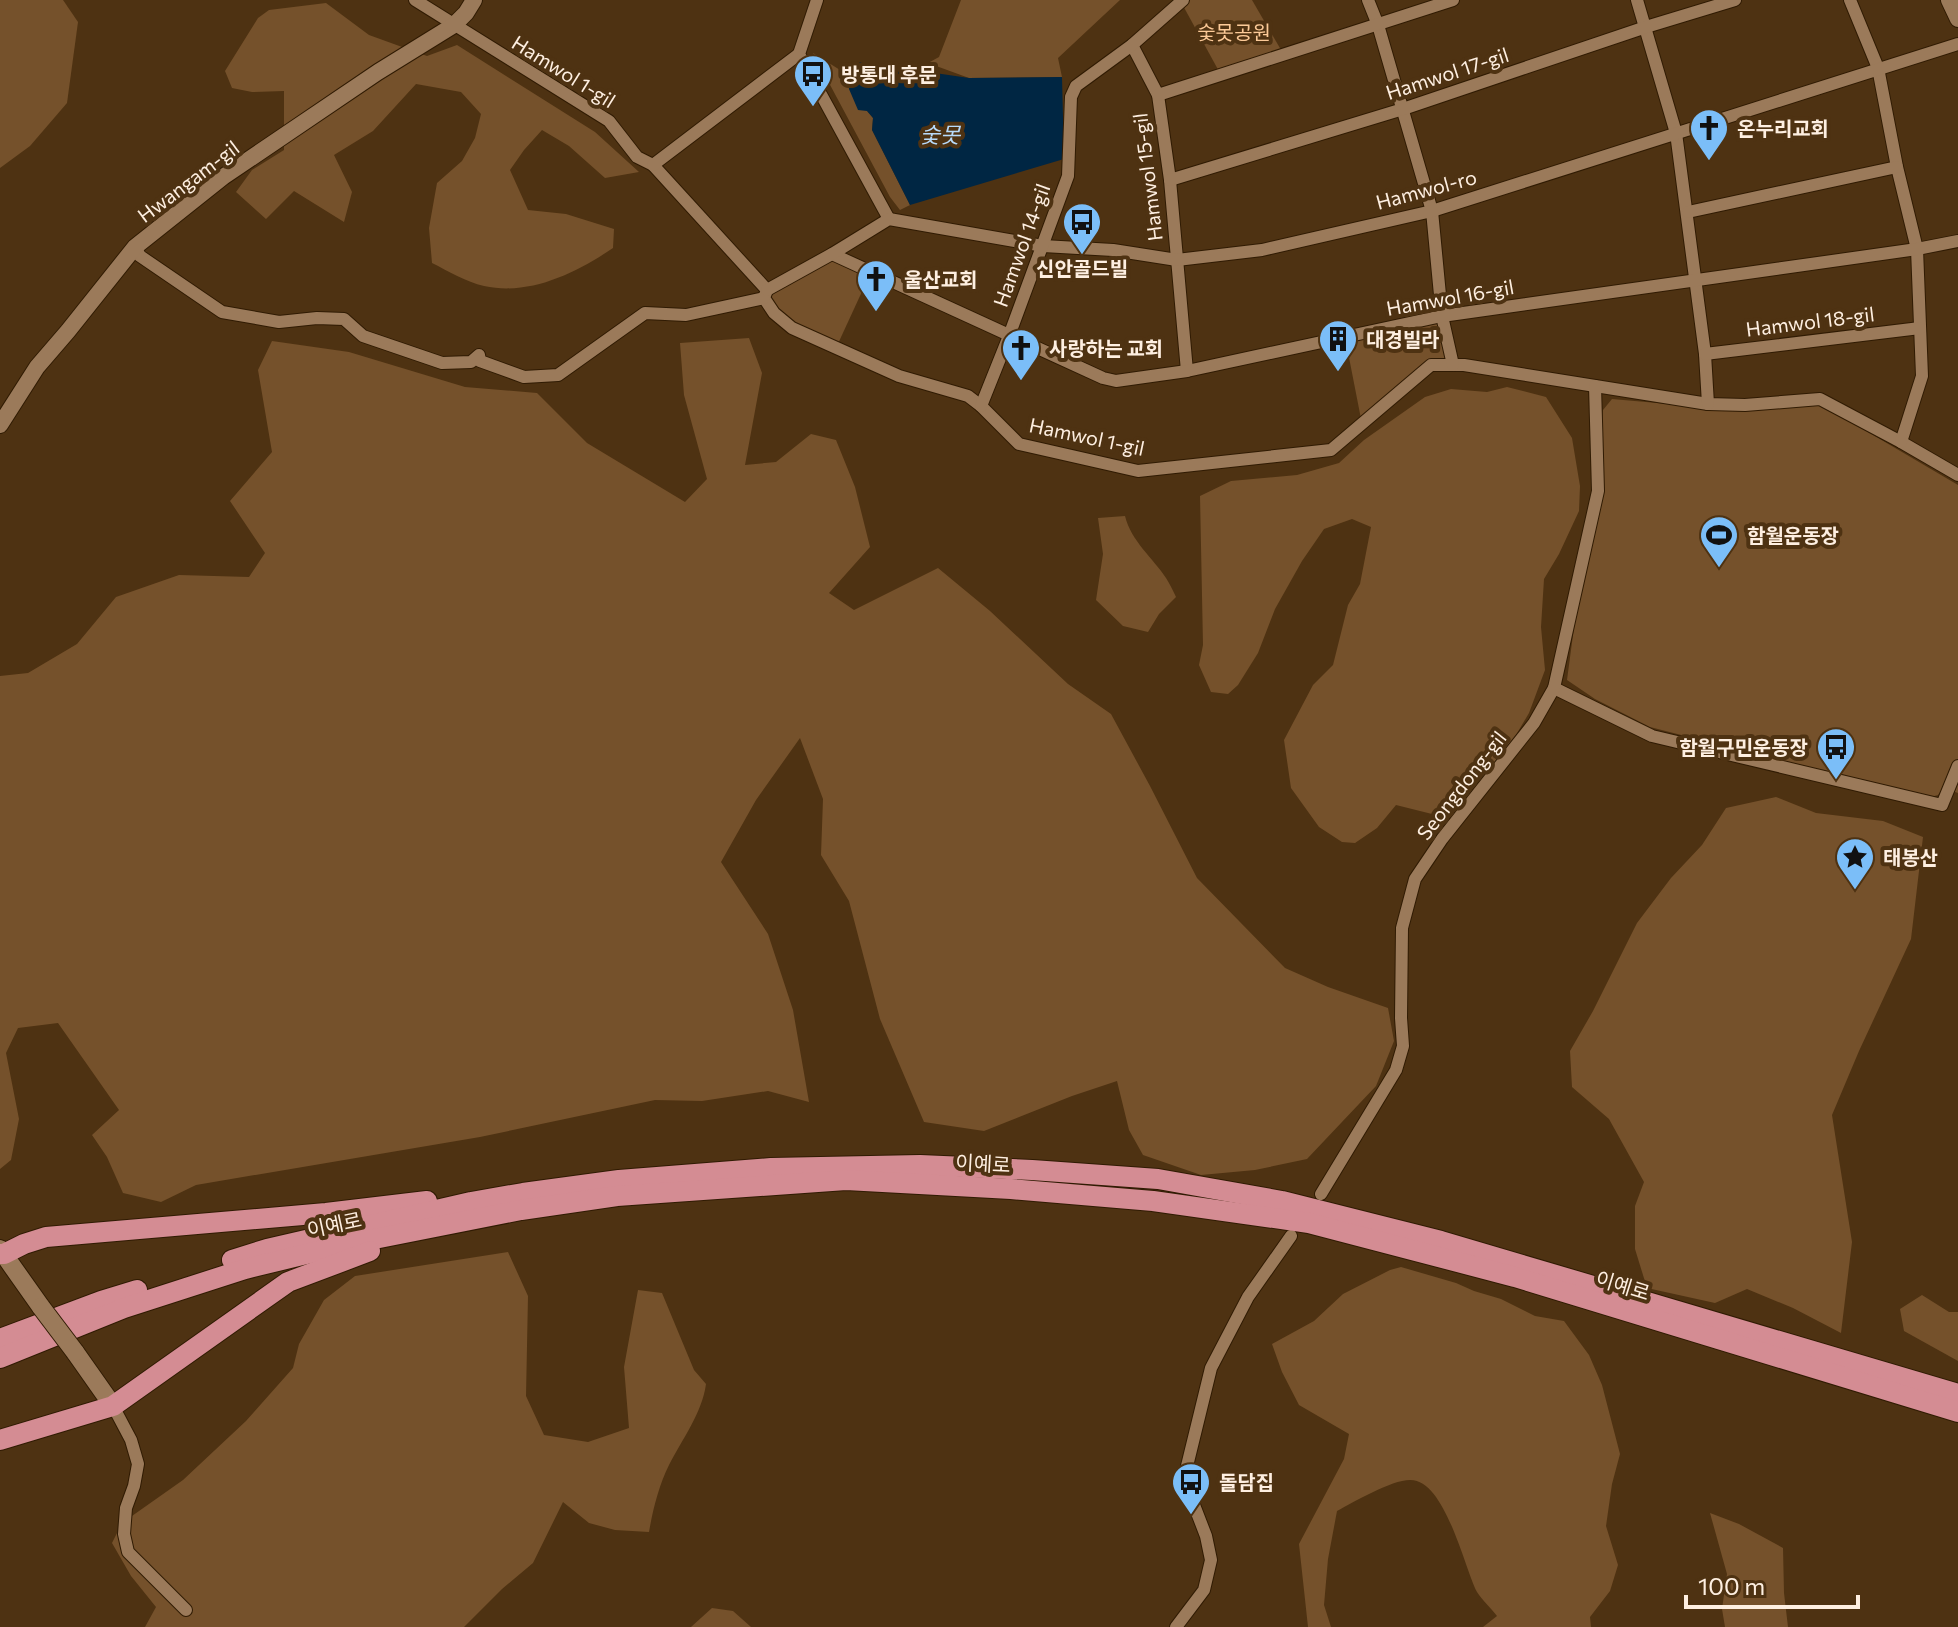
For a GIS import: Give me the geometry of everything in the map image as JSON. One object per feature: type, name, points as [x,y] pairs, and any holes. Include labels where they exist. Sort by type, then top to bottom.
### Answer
[{"type":"highway","name":"이예로","points":[[0,1358],[124,1308],[245,1269],[619,1180],[771,1168],[920,1165],[1158,1179],[1282,1201],[1441,1241],[1958,1394]]},
{"type":"highway","name":"이예로","points":[[0,1339],[101,1301],[267,1249],[471,1202],[617,1196],[846,1180],[1153,1201],[1309,1223],[1515,1277],[1958,1412]]},
{"type":"highway","points":[[1,1252],[46,1237],[522,1201]]},
{"type":"highway","points":[[0,1440],[113,1406],[288,1282],[363,1253],[522,1201]]},
{"type":"main road","points":[[1,1252],[113,1406]]},
{"type":"street","name":"Hamwol 1-gil","points":[[415,0],[609,121],[637,157],[653,165],[766,294],[774,313],[792,328],[899,376],[968,396],[1019,444],[1138,471],[1331,450],[1431,365],[1464,365],[1708,404],[1745,405],[1820,399],[1958,475]]},
{"type":"street","name":"Hwangam-gil","points":[[0,425],[37,367],[135,247],[223,177],[378,72],[454,25],[474,0]]},
{"type":"street","points":[[653,165],[799,54],[817,0]]},
{"type":"street","name":"Hamwol 14-gil","points":[[981,406],[1068,176],[1071,97],[1076,86],[1132,45],[1183,0]]},
{"type":"street","points":[[1368,0],[1432,211],[1442,316],[1453,365]]},
{"type":"street","name":"Hamwol 15-gil","points":[[1187,371],[1170,180],[1158,95],[1453,0]]},
{"type":"street","points":[[1637,0],[1676,133],[1705,354],[1708,404]]},
{"type":"street","name":"Hamwol 17-gil","points":[[1170,180],[1403,109],[1735,0]]},
{"type":"street","points":[[1850,0],[1878,68],[1917,249],[1922,376],[1901,442]]},
{"type":"street","points":[[1949,0],[1958,19]]},
{"type":"street","name":"Hamwol-ro","points":[[889,219],[1043,246],[1113,250],[1177,260],[1262,250],[1432,211],[1958,44]]},
{"type":"street","points":[[1132,45],[1158,95]]},
{"type":"street","points":[[135,247],[140,256],[222,312],[279,322],[344,319],[363,336],[442,363],[471,362],[479,355],[480,361],[524,377],[558,375],[645,313],[686,315],[766,294],[889,219],[799,54]]},
{"type":"street","points":[[1688,212],[1897,167]]},
{"type":"street","name":"Hamwol 16-gil","points":[[832,254],[1009,336],[1116,381],[1187,371],[1442,316],[1958,241]]},
{"type":"street","name":"Hamwol 18-gil","points":[[1705,354],[1920,328]]},
{"type":"street","name":"Seongdong-gil","points":[[1321,1194],[1396,1070],[1403,1046],[1400,995],[1402,928],[1415,879],[1442,839],[1534,723],[1554,688],[1598,491],[1595,386]]},
{"type":"street","points":[[1554,688],[1652,736],[1942,805],[1958,766]]},
{"type":"street","points":[[1176,1627],[1204,1590],[1211,1560],[1206,1536],[1189,1492],[1187,1466],[1211,1368],[1248,1297],[1291,1236]]},
{"type":"street","points":[[113,1406],[131,1440],[138,1464],[126,1508],[124,1534],[128,1552],[186,1610]]},
{"type":"green space","points":[[0,0],[63,0],[78,22],[67,103],[30,146],[0,168]]},
{"type":"green space","points":[[961,0],[1120,0],[1058,58],[1062,77],[969,78],[928,63],[939,57]]},
{"type":"green space","name":"숯못공원","points":[[1252,0],[1284,55],[1221,75],[1181,2]]},
{"type":"green space","points":[[326,3],[369,35],[427,56],[457,45],[595,132],[639,172],[605,178],[569,146],[542,130],[510,170],[528,210],[566,214],[614,229],[613,248],[568,274],[518,288],[477,284],[432,263],[429,228],[437,183],[462,161],[475,138],[481,114],[461,92],[416,84],[373,131],[334,155],[352,192],[344,222],[294,191],[266,219],[236,192],[252,170],[284,150],[284,91],[252,92],[232,88],[225,71],[258,18],[269,10]]},
{"type":"green space","points":[[813,53],[848,75],[849,89],[873,118],[872,130],[910,205],[900,210],[890,197]]},
{"type":"green space","points":[[832,254],[871,272],[836,348],[774,313],[768,290]]},
{"type":"green space","points":[[1442,316],[1452,363],[1431,365],[1362,424],[1345,337]]},
{"type":"green space","points":[[749,338],[762,373],[745,465],[776,462],[811,434],[836,440],[855,487],[870,547],[829,593],[854,610],[938,568],[990,611],[1068,684],[1111,714],[1197,878],[1285,968],[1388,1008],[1394,1041],[1376,1086],[1307,1159],[1255,1170],[1201,1175],[1143,1155],[1129,1130],[1117,1081],[984,1131],[924,1122],[880,1019],[849,901],[821,855],[823,799],[800,738],[756,800],[721,862],[768,934],[793,1010],[809,1102],[768,1091],[702,1101],[655,1100],[480,1137],[196,1185],[161,1202],[123,1193],[107,1157],[92,1135],[119,1110],[58,1023],[18,1028],[6,1053],[19,1119],[11,1160],[0,1169],[0,676],[28,673],[77,644],[116,597],[179,575],[249,577],[265,553],[230,501],[272,452],[258,370],[272,341],[349,352],[465,387],[537,393],[587,443],[685,502],[707,479],[684,395],[680,343]]},
{"type":"green space","points":[[1507,387],[1546,397],[1572,438],[1580,486],[1579,511],[1544,579],[1541,627],[1545,670],[1529,713],[1503,757],[1455,801],[1436,815],[1396,805],[1377,828],[1355,843],[1342,842],[1319,827],[1291,788],[1284,740],[1313,685],[1333,665],[1348,605],[1360,584],[1371,527],[1352,519],[1324,529],[1275,609],[1258,653],[1238,685],[1228,694],[1211,692],[1199,665],[1203,645],[1200,496],[1231,481],[1297,475],[1339,463],[1364,440],[1425,397],[1451,389],[1487,392]]},
{"type":"green space","points":[[1612,399],[1748,411],[1817,402],[1958,485],[1958,793],[1944,788],[1938,795],[1927,798],[1650,727],[1595,699],[1567,680],[1603,410]]},
{"type":"green space","points":[[1125,516],[1132,533],[1166,578],[1176,597],[1159,614],[1148,632],[1123,626],[1096,600],[1103,554],[1098,518]]},
{"type":"green space","points":[[1776,797],[1816,813],[1883,821],[1923,837],[1911,939],[1832,1115],[1852,1242],[1841,1333],[1747,1289],[1715,1303],[1647,1288],[1635,1249],[1635,1206],[1644,1182],[1609,1119],[1572,1087],[1570,1051],[1637,923],[1671,878],[1702,845],[1726,808]]},
{"type":"green space","points":[[508,1252],[528,1296],[526,1396],[544,1435],[588,1442],[629,1428],[624,1367],[638,1290],[662,1293],[694,1370],[706,1384],[696,1415],[662,1481],[649,1532],[615,1530],[589,1523],[563,1502],[533,1563],[464,1627],[145,1627],[156,1607],[131,1576],[112,1543],[122,1523],[183,1480],[246,1421],[293,1368],[299,1344],[324,1300],[355,1276]]},
{"type":"green space","points":[[1401,1267],[1501,1299],[1535,1316],[1564,1321],[1589,1355],[1602,1385],[1620,1454],[1606,1526],[1618,1565],[1610,1591],[1590,1617],[1591,1627],[1483,1627],[1497,1616],[1477,1592],[1443,1508],[1422,1484],[1410,1480],[1383,1487],[1337,1511],[1324,1605],[1331,1627],[1308,1627],[1299,1544],[1344,1459],[1349,1434],[1299,1405],[1272,1344],[1314,1321],[1343,1294]]},
{"type":"green space","points":[[1922,1295],[1949,1312],[1958,1312],[1958,1361],[1904,1331],[1900,1309]]},
{"type":"green space","points":[[1710,1513],[1739,1524],[1783,1548],[1788,1627],[1725,1627],[1722,1609],[1727,1574]]},
{"type":"green space","points":[[712,1608],[733,1611],[751,1627],[691,1627]]},
{"type":"water","name":"숯못","points":[[860,62],[969,78],[1062,77],[1064,159],[910,205],[872,130],[873,118],[867,111],[858,110],[849,89],[848,75]]},
{"type":"place","name":"방통대 후문","points":[[813,108]]},
{"type":"place","name":"온누리교회","points":[[1709,162]]},
{"type":"place","name":"신안골드빌","points":[[1082,256]]},
{"type":"place","name":"울산교회","points":[[876,313]]},
{"type":"place","name":"대경빌라","points":[[1338,373]]},
{"type":"place","name":"사랑하는 교회","points":[[1021,382]]},
{"type":"place","name":"함월운동장","points":[[1719,569]]},
{"type":"place","name":"함월구민운동장","points":[[1836,781]]},
{"type":"place","name":"태봉산","points":[[1855,891]]},
{"type":"place","name":"돌담집","points":[[1191,1516]]}]
